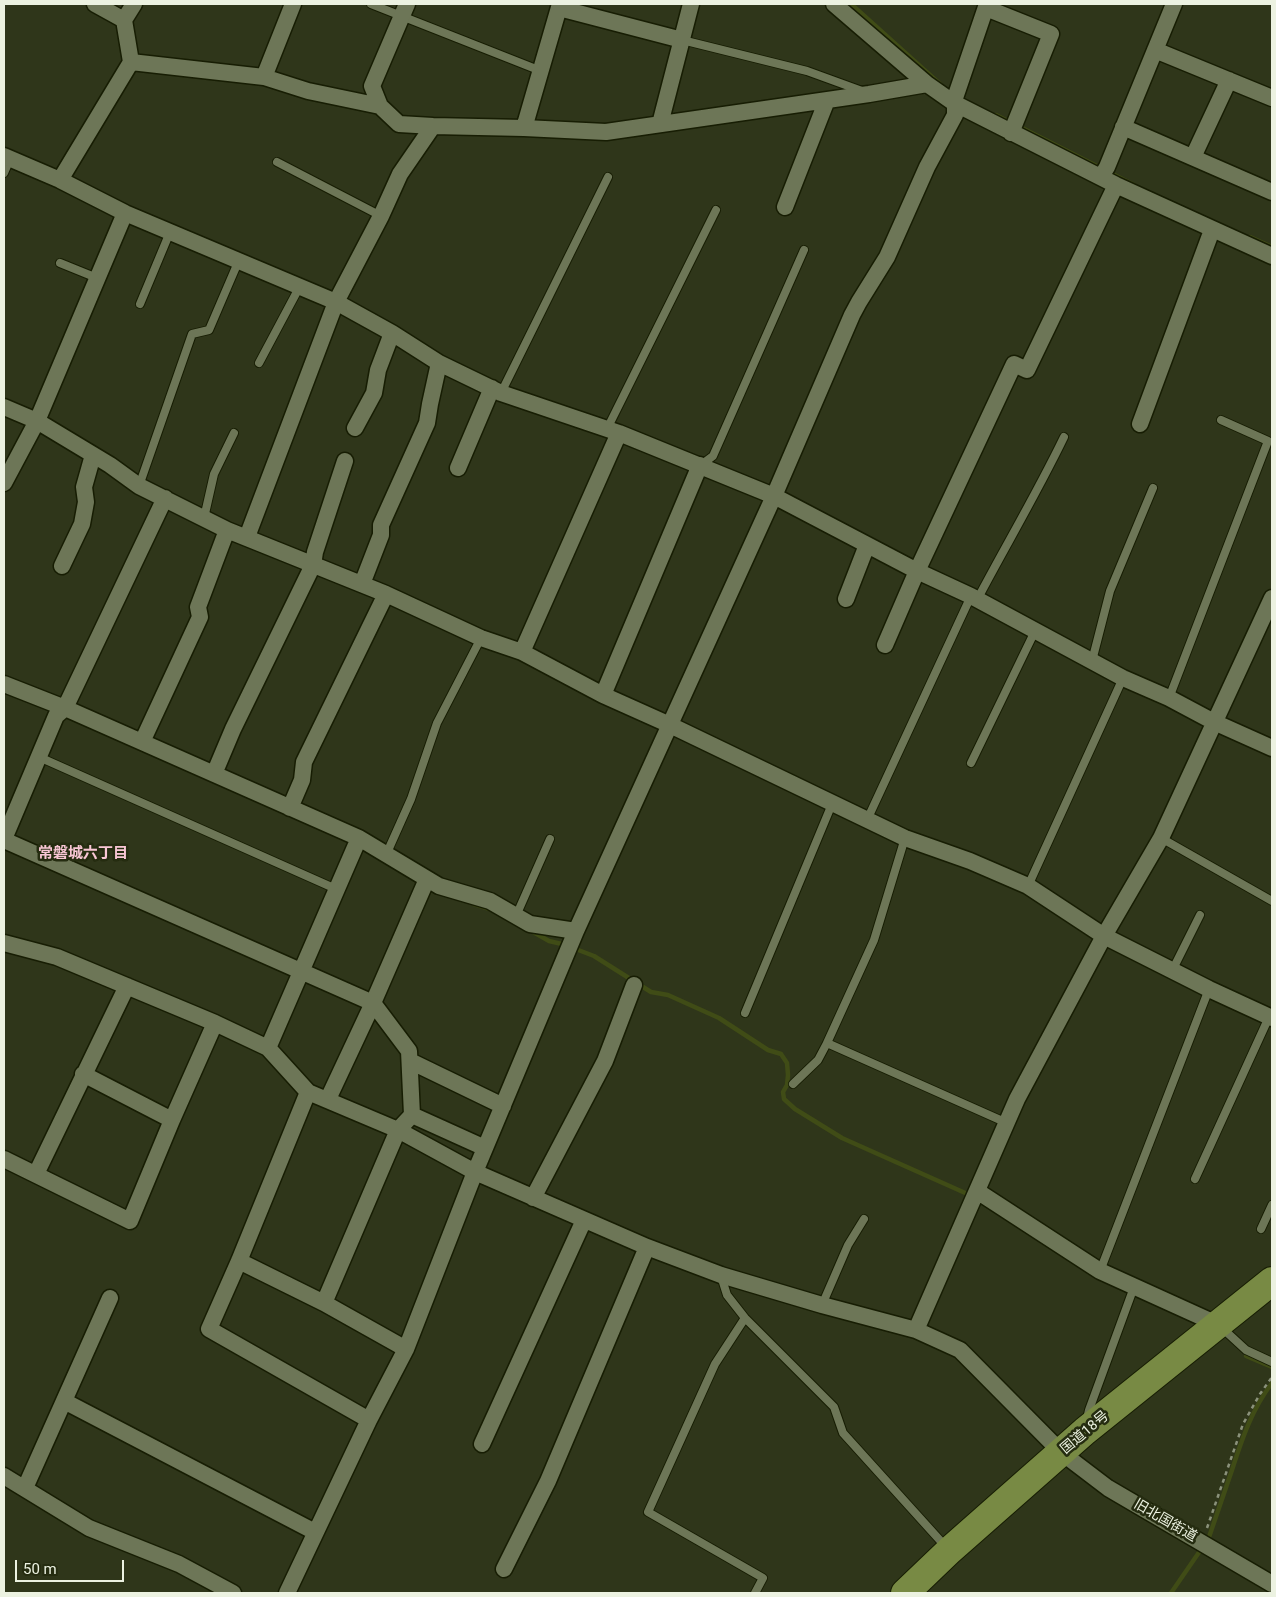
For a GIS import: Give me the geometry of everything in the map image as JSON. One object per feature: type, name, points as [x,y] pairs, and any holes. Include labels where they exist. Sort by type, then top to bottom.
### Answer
[{"type":"highway","name":"国道18号","points":[[905,1593],[950,1550],[1085,1431],[1272,1281]]},
{"type":"street","points":[[95,4],[124,20]]},
{"type":"street","points":[[60,180],[131,62],[124,20],[134,4]]},
{"type":"street","points":[[264,77],[293,4]]},
{"type":"street","points":[[660,124],[691,4]]},
{"type":"street","points":[[834,4],[927,84],[954,103],[1116,185],[1272,256]]},
{"type":"street","points":[[1101,177],[1107,167],[1174,4]]},
{"type":"street","points":[[524,128],[557,6],[682,40]]},
{"type":"street","points":[[287,1593],[369,1420],[406,1349],[475,1172],[576,931],[774,496],[859,302],[888,257],[927,167],[955,115],[954,103],[986,6],[1051,34],[1011,133]]},
{"type":"street","points":[[404,10],[372,86],[380,106],[399,124],[606,132],[927,84]]},
{"type":"street","points":[[1155,50],[1272,98]]},
{"type":"street","points":[[131,62],[264,77],[308,91],[380,106]]},
{"type":"street","points":[[1193,157],[1229,80]]},
{"type":"street","points":[[785,207],[826,100]]},
{"type":"street","points":[[247,537],[336,302],[381,216],[400,174],[433,126]]},
{"type":"street","points":[[1123,127],[1272,192]]},
{"type":"street","points":[[6,162],[60,180],[125,213],[336,302],[392,333],[439,363],[497,390],[613,431],[774,496],[917,571],[974,598],[1123,678],[1272,748]]},
{"type":"street","points":[[885,645],[917,571],[1014,364],[1027,370],[1116,185]]},
{"type":"street","points":[[4,483],[37,421],[125,213]]},
{"type":"street","points":[[1140,424],[1212,230]]},
{"type":"street","points":[[355,428],[374,393],[378,370],[392,333]]},
{"type":"street","points":[[362,584],[381,535],[382,525],[427,423],[439,363]]},
{"type":"street","points":[[458,468],[497,390]]},
{"type":"street","points":[[4,407],[37,421],[110,465],[139,486],[227,530],[386,594],[481,638],[522,652],[603,695],[670,725],[905,838],[970,861],[1028,886],[1104,936],[1270,1018]]},
{"type":"street","points":[[522,652],[613,431]]},
{"type":"street","points":[[62,566],[82,524],[86,502],[84,487],[93,455]]},
{"type":"street","points":[[214,774],[313,565],[315,552],[345,462]]},
{"type":"street","points":[[603,695],[700,465]]},
{"type":"street","points":[[165,498],[66,708],[56,716],[4,839],[373,1003],[409,1051],[412,1115],[398,1130],[324,1303]]},
{"type":"street","points":[[142,742],[200,617],[198,607],[227,530]]},
{"type":"street","points":[[846,599],[867,545]]},
{"type":"street","points":[[290,808],[302,780],[304,762],[386,594]]},
{"type":"street","points":[[916,1330],[1030,1072],[1104,936],[1162,838],[1214,722],[1271,607]]},
{"type":"street","points":[[4,684],[66,708],[358,838],[440,886],[490,901],[530,924],[576,931]]},
{"type":"street","points":[[268,1048],[358,838]]},
{"type":"street","points":[[328,1099],[373,1003],[427,879]]},
{"type":"street","points":[[4,943],[57,957],[215,1023],[268,1048],[308,1092],[209,1329],[369,1420]]},
{"type":"street","points":[[533,1198],[605,1061],[634,985]]},
{"type":"street","points":[[36,1174],[127,986]]},
{"type":"street","points":[[4,1159],[130,1221],[215,1023]]},
{"type":"street","points":[[410,1061],[503,1106]]},
{"type":"street","points":[[83,1074],[172,1120]]},
{"type":"street","name":"旧北国街道","points":[[308,1092],[398,1130],[475,1172],[647,1247],[721,1275],[916,1330],[960,1350],[1062,1453],[1108,1488],[1272,1584]]},
{"type":"street","points":[[412,1115],[485,1148]]},
{"type":"street","points":[[977,1191],[1100,1271],[1219,1325]]},
{"type":"street","points":[[482,1444],[584,1220]]},
{"type":"street","points":[[504,1569],[548,1481],[647,1247]]},
{"type":"street","points":[[239,1261],[324,1303],[406,1349]]},
{"type":"street","points":[[24,1488],[110,1298]]},
{"type":"street","points":[[64,1401],[315,1532]]},
{"type":"street","points":[[4,1476],[89,1528],[179,1564],[233,1593]]},
{"type":"lane","points":[[371,4],[404,10],[541,70]]},
{"type":"lane","points":[[682,40],[807,71],[869,94]]},
{"type":"lane","points":[[276,162],[381,216]]},
{"type":"lane","points":[[497,390],[608,177]]},
{"type":"lane","points":[[613,431],[716,210]]},
{"type":"lane","points":[[140,304],[170,232]]},
{"type":"lane","points":[[700,465],[714,456],[804,250]]},
{"type":"lane","points":[[139,486],[192,334],[209,330],[239,260]]},
{"type":"lane","points":[[60,264],[97,278]]},
{"type":"lane","points":[[259,363],[300,286]]},
{"type":"lane","points":[[1169,698],[1268,441],[1221,420]]},
{"type":"lane","points":[[204,518],[214,474],[234,433]]},
{"type":"lane","points":[[867,820],[974,598],[1036,493],[1064,437]]},
{"type":"lane","points":[[1092,661],[1110,591],[1153,488]]},
{"type":"lane","points":[[971,763],[1035,631]]},
{"type":"lane","points":[[386,855],[411,799],[437,723],[481,638]]},
{"type":"lane","points":[[1028,886],[1123,678]]},
{"type":"lane","points":[[39,757],[336,889]]},
{"type":"lane","points":[[745,1013],[832,804]]},
{"type":"lane","points":[[793,1084],[818,1060],[874,940],[905,838]]},
{"type":"lane","points":[[1162,838],[1272,901]]},
{"type":"lane","points":[[516,916],[550,839]]},
{"type":"lane","points":[[1172,970],[1200,915]]},
{"type":"lane","points":[[1100,1271],[1209,989]]},
{"type":"lane","points":[[1195,1180],[1270,1018]]},
{"type":"lane","points":[[827,1043],[1007,1123]]},
{"type":"lane","points":[[1261,1229],[1272,1205]]},
{"type":"lane","points":[[822,1305],[848,1245],[864,1219]]},
{"type":"lane","points":[[721,1275],[727,1295],[745,1318],[834,1407],[843,1433],[950,1550]]},
{"type":"lane","points":[[1085,1431],[1089,1410],[1134,1287]]},
{"type":"lane","points":[[745,1318],[715,1364],[648,1512],[763,1578],[755,1593]]},
{"type":"lane","points":[[1219,1325],[1246,1350],[1272,1362]]},
{"type":"path","points":[[1202,1542],[1244,1424],[1260,1394],[1272,1378]]},
{"type":"waterway","points":[[851,4],[941,85]]},
{"type":"waterway","points":[[996,115],[1011,123]]},
{"type":"waterway","points":[[1018,126],[1134,185]]},
{"type":"waterway","points":[[1250,237],[1272,247]]},
{"type":"waterway","points":[[474,904],[493,910]]},
{"type":"waterway","points":[[528,929],[549,941],[566,945]]},
{"type":"waterway","points":[[573,948],[594,956],[651,992],[668,995],[719,1018],[768,1050],[781,1054],[787,1063],[788,1075],[787,1085],[783,1092],[784,1099],[795,1109],[842,1138],[972,1196]]},
{"type":"waterway","points":[[1246,1356],[1272,1367]]},
{"type":"waterway","points":[[1208,1540],[1248,1425],[1272,1383]]},
{"type":"waterway","points":[[1171,1593],[1202,1548]]},
{"type":"district","name":"常磐城六丁目","points":[[83,854]]}]
